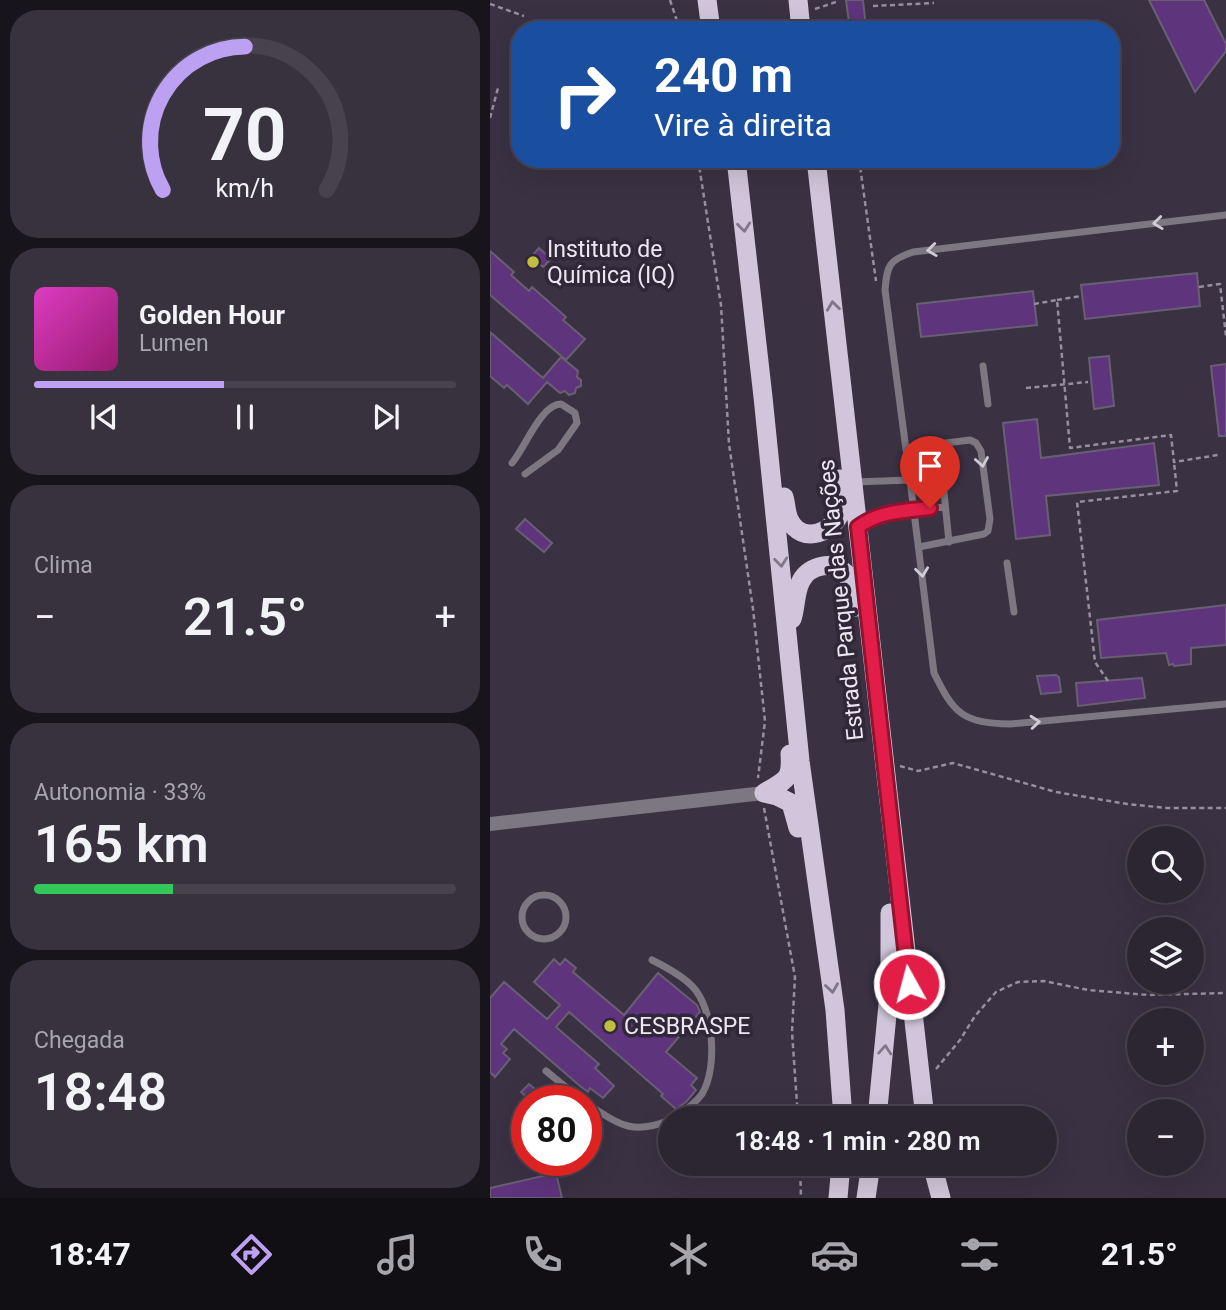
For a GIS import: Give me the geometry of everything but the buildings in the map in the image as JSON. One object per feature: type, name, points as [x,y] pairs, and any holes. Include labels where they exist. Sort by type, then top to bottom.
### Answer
[{"type":"highway","points":[[707,0],[712,21]]},
{"type":"highway","points":[[715,21],[718,0]]},
{"type":"highway","points":[[737,168],[800,761],[835,1010],[842,1106]]},
{"type":"highway","name":"Estrada Parque das Nações","points":[[817,168],[923,1106]]},
{"type":"highway","points":[[763,397],[777,444],[789,519],[797,529],[813,534],[827,531],[837,521],[842,506],[835,414],[840,374]]},
{"type":"highway","points":[[761,793],[786,780],[790,773],[779,647],[795,610],[800,582],[809,570],[823,565],[835,567],[846,574],[855,600],[867,691],[877,710]]},
{"type":"highway","points":[[761,793],[784,798],[791,803],[794,810],[808,913],[815,933],[826,946]]},
{"type":"highway","points":[[878,1106],[890,984],[891,828]]},
{"type":"highway","points":[[838,1198],[840,1176]]},
{"type":"highway","points":[[866,1198],[869,1176]]},
{"type":"highway","points":[[935,1176],[941,1198]]},
{"type":"street","points":[[490,824],[761,793]]},
{"type":"lane","points":[[1226,215],[913,252],[897,257],[886,270],[885,290],[934,673],[946,696],[961,713],[982,723],[1010,724],[1226,704]]},
{"type":"lane","points":[[983,366],[988,404]]},
{"type":"lane","points":[[512,463],[551,406],[561,404],[575,413],[577,423],[558,450],[525,474]]},
{"type":"lane","points":[[906,449],[970,440],[976,443],[981,451],[990,519],[988,531],[919,547]]},
{"type":"lane","points":[[939,443],[948,542]]},
{"type":"lane","points":[[853,482],[910,480],[942,475]]},
{"type":"lane","points":[[858,527],[882,514],[945,507]]},
{"type":"lane","points":[[1007,564],[1014,612]]},
{"type":"lane","points":[[537,896],[550,896],[562,905],[566,918],[560,932],[548,939],[533,936],[528,932],[524,926],[523,912],[530,900],[537,896]]},
{"type":"lane","points":[[652,960],[678,974],[693,987],[703,1001],[709,1024],[708,1080],[701,1095],[690,1106]]},
{"type":"lane","points":[[546,1071],[564,1085]]},
{"type":"lane","points":[[602,1113],[621,1126],[635,1129],[658,1124]]},
{"type":"path","points":[[670,0],[678,21]]},
{"type":"path","points":[[799,15],[839,1]]},
{"type":"path","points":[[873,6],[934,3]]},
{"type":"path","points":[[490,4],[524,16]]},
{"type":"path","points":[[490,118],[498,88]]},
{"type":"path","points":[[699,168],[721,305],[729,444],[765,721],[761,793],[795,977],[792,1032],[797,1106]]},
{"type":"path","points":[[1199,287],[1220,285],[1226,335]]},
{"type":"path","points":[[1034,304],[1081,296]]},
{"type":"path","points":[[1057,300],[1070,448],[1171,435],[1177,491],[1077,502],[1095,662],[1108,681]]},
{"type":"path","points":[[1026,388],[1088,382]]},
{"type":"path","points":[[1174,462],[1218,455]]},
{"type":"path","points":[[884,762],[918,771],[953,763],[1056,792],[1127,804],[1167,808],[1226,808]]},
{"type":"path","points":[[921,1087],[996,992],[1018,982],[1045,981],[1088,990],[1148,995],[1226,993]]},
{"type":"path","points":[[800,1176],[801,1198]]},
{"type":"place","name":"Instituto de Química (IQ)","points":[[533,262]]},
{"type":"place","name":"CESBRASPE","points":[[610,1026]]},
{"type":"route","points":[[909,984],[858,527],[882,514],[930,508]]}]
